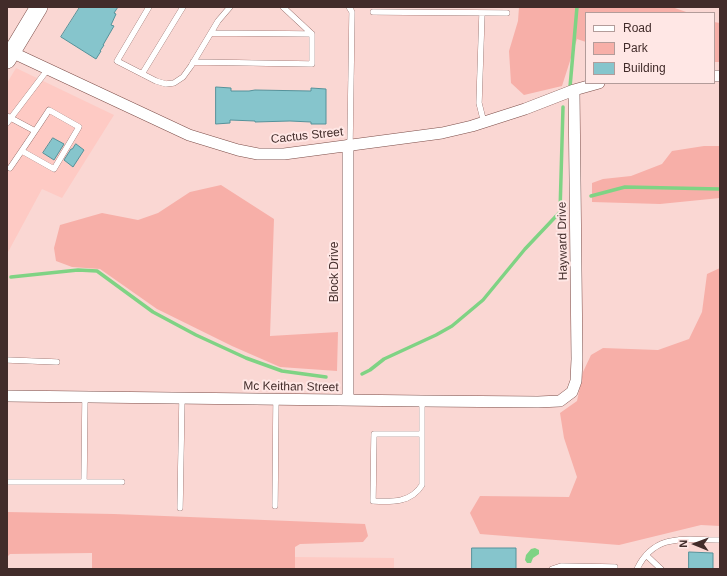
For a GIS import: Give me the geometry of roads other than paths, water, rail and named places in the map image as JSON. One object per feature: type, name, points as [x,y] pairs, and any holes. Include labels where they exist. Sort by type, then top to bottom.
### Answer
[{"type":"main road","points":[[9,54],[39,7]]},
{"type":"street","name":"Cactus Street","points":[[9,54],[48,69],[189,135],[238,150],[258,154],[284,154],[442,133],[484,123],[525,110],[574,90],[595,84]]},
{"type":"street","name":"Hayward Drive","points":[[572,392],[576,381],[577,359],[574,90]]},
{"type":"street","name":"Block Drive","points":[[348,400],[349,145]]},
{"type":"street","name":"Mc Keithan Street","points":[[7,396],[538,402],[560,401],[572,392]]},
{"type":"lane","points":[[149,7],[117,61],[156,81],[166,84],[174,83],[183,77],[211,33],[230,7]]},
{"type":"lane","points":[[142,74],[183,7]]},
{"type":"lane","points":[[193,62],[312,64],[312,34],[283,7]]},
{"type":"lane","points":[[349,7],[352,12],[349,145]]},
{"type":"lane","points":[[372,12],[507,13]]},
{"type":"lane","points":[[482,13],[479,103],[484,123]]},
{"type":"lane","points":[[211,33],[312,34]]},
{"type":"lane","points":[[35,131],[8,119],[48,69]]},
{"type":"lane","points":[[10,168],[49,110],[79,127],[54,169],[22,151]]},
{"type":"lane","points":[[7,360],[57,362]]},
{"type":"lane","points":[[84,397],[84,482]]},
{"type":"lane","points":[[180,508],[182,398]]},
{"type":"lane","points":[[275,506],[276,399]]},
{"type":"lane","points":[[422,401],[422,434],[422,485],[418,492],[406,499],[396,502],[373,501],[374,434],[422,434]]},
{"type":"lane","points":[[7,482],[122,482]]},
{"type":"lane","points":[[637,569],[641,561],[653,547],[664,542],[677,539],[720,540]]},
{"type":"lane","points":[[646,555],[661,569]]},
{"type":"lane","points":[[552,569],[561,566],[615,567]]},
{"type":"waterway","points":[[570,87],[577,7]]},
{"type":"waterway","points":[[362,374],[370,370],[384,359],[452,326],[483,300],[525,249],[560,212],[563,107]]},
{"type":"waterway","points":[[591,196],[625,187],[720,189]]},
{"type":"waterway","points":[[11,277],[78,270],[97,271],[153,312],[196,335],[246,358],[282,371],[326,377]]}]
